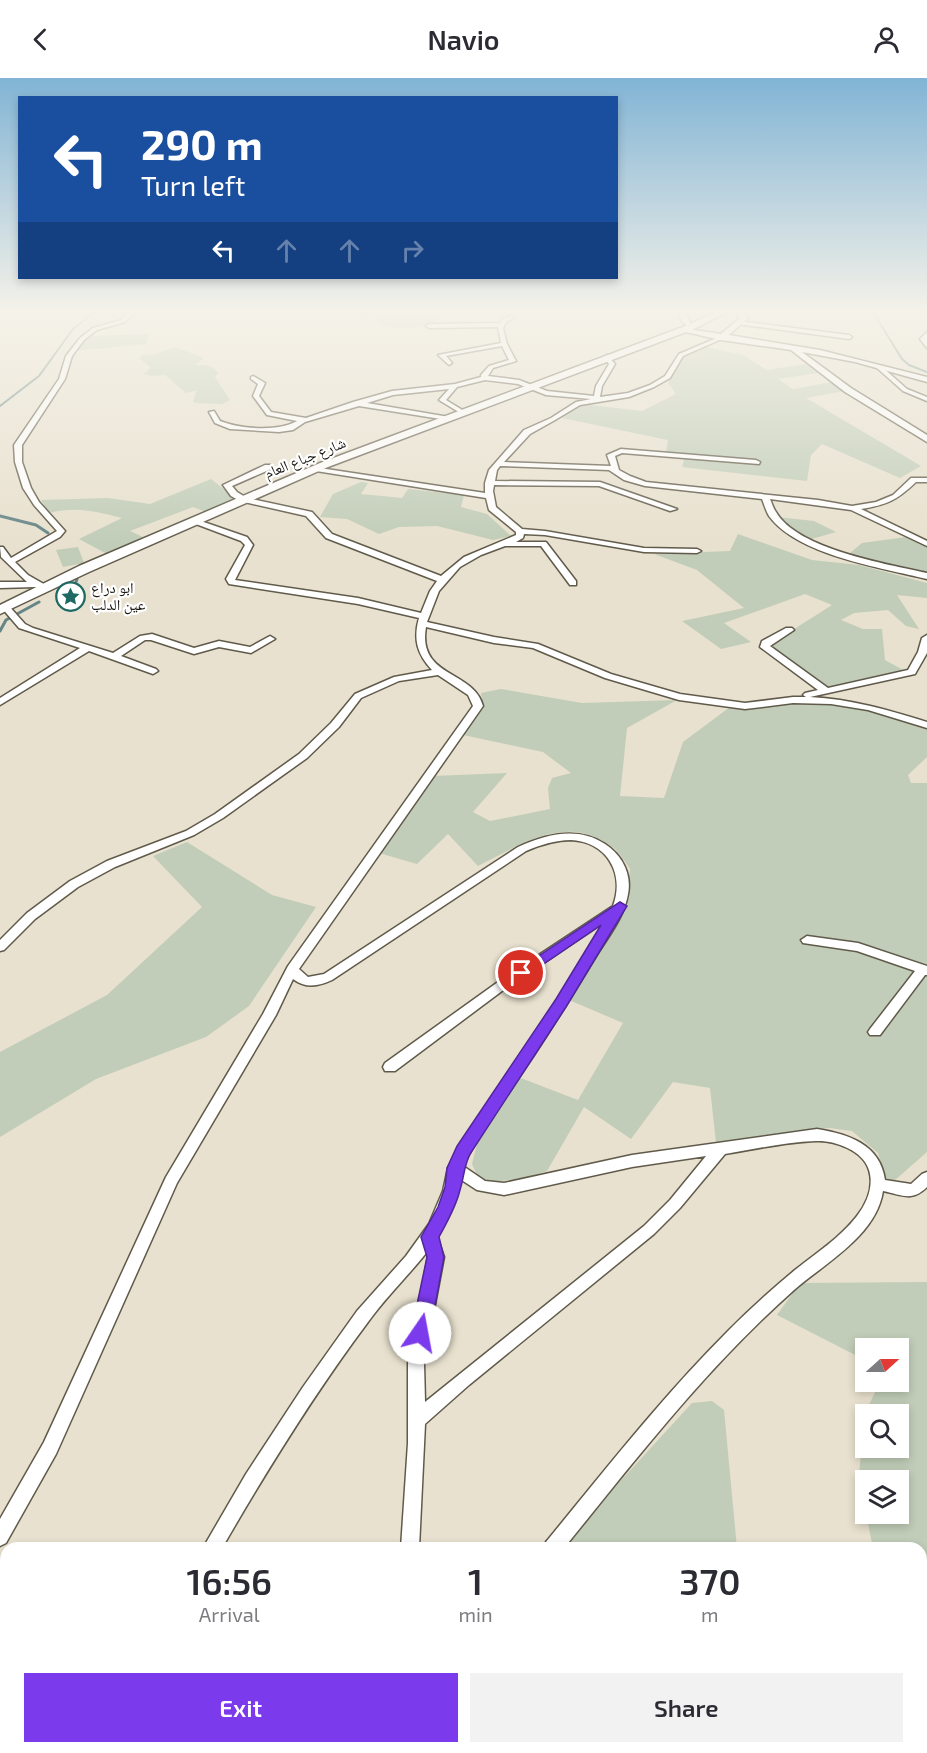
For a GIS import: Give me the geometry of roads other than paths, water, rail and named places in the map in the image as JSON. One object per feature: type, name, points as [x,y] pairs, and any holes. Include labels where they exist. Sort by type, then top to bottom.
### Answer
[{"type":"main road","name":"شارع جباع العام","points":[[4,609],[40,585],[316,469],[528,387]]},
{"type":"street","points":[[10,562],[57,536],[61,531],[41,510],[30,493],[21,476],[17,456],[18,445],[57,387]]},
{"type":"street","points":[[260,387],[256,396],[269,414],[302,421]]},
{"type":"street","points":[[212,412],[217,422],[230,427],[279,430],[294,427],[302,421],[354,403],[392,393],[444,387]]},
{"type":"street","points":[[453,387],[442,400],[462,412]]},
{"type":"street","points":[[534,387],[546,393],[599,398]]},
{"type":"street","points":[[599,387],[599,398]]},
{"type":"street","points":[[649,387],[636,393],[578,403],[527,432],[497,464],[489,483],[492,508],[519,531],[545,533],[636,549],[697,551]]},
{"type":"street","points":[[844,387],[927,440]]},
{"type":"street","points":[[902,387],[927,405]]},
{"type":"street","points":[[916,396],[927,399]]},
{"type":"street","points":[[354,403],[447,418]]},
{"type":"street","points":[[756,462],[621,451],[611,455],[616,469],[627,478],[645,484],[765,496],[852,508],[927,544]]},
{"type":"street","points":[[497,464],[616,469]]},
{"type":"street","points":[[268,467],[227,485],[234,494],[244,499],[309,514],[329,536],[440,579]]},
{"type":"street","points":[[316,469],[489,496]]},
{"type":"street","points":[[852,508],[891,499],[904,491],[914,480],[927,480]]},
{"type":"street","points":[[489,483],[600,484],[673,509]]},
{"type":"street","points":[[765,496],[768,508],[776,521],[804,540],[832,552],[927,576]]},
{"type":"street","points":[[192,521],[244,539],[249,544],[230,579],[232,582],[358,601],[494,640],[535,646],[608,676],[679,697],[734,706],[792,700],[825,700],[869,706],[927,725]]},
{"type":"street","points":[[0,1537],[50,1448],[171,1181],[269,1015],[292,969],[478,706],[477,699],[472,692],[437,672],[423,652],[420,640],[429,597],[440,579],[478,553],[518,538],[519,531]]},
{"type":"street","points":[[504,543],[543,544],[573,583]]},
{"type":"street","points":[[0,549],[10,562],[40,585]]},
{"type":"street","points":[[0,585],[40,585]]},
{"type":"street","points":[[4,609],[30,630],[88,647],[153,671]]},
{"type":"street","points":[[789,630],[765,643],[765,647],[825,690]]},
{"type":"street","points":[[114,656],[147,637],[157,637],[194,651],[222,644],[251,650],[270,639]]},
{"type":"street","points":[[792,700],[825,690],[912,672],[923,652],[927,638]]},
{"type":"street","points":[[0,702],[88,647]]},
{"type":"street","points":[[0,947],[31,916],[74,884],[111,864],[190,833],[219,816],[303,756],[335,725],[358,696],[397,680],[437,672]]},
{"type":"street","points":[[215,1542],[257,1469],[296,1410],[369,1309],[418,1254],[430,1237],[450,1199],[455,1168],[471,1137],[561,1003],[620,906],[624,884],[623,874],[615,858],[590,840],[569,836],[557,837],[530,845],[506,859],[328,977],[307,982],[299,979],[292,969]]},
{"type":"street","points":[[390,1067],[502,985],[620,906]]},
{"type":"street","points":[[807,940],[858,947],[925,970],[875,1032]]},
{"type":"street","points":[[455,1168],[482,1186],[504,1189],[632,1161],[804,1136],[842,1139],[865,1151],[875,1169],[877,1184],[875,1197],[857,1224],[752,1318],[692,1380],[557,1542]]},
{"type":"street","points":[[416,1421],[463,1380],[649,1230],[675,1204],[720,1150]]},
{"type":"street","points":[[688,1154],[698,1176]]},
{"type":"street","points":[[877,1184],[915,1191],[927,1178]]},
{"type":"street","points":[[410,1542],[416,1421],[416,1363],[436,1257],[430,1237]]},
{"type":"waterway","points":[[0,406],[24,387]]},
{"type":"waterway","points":[[0,516],[36,525],[48,533]]},
{"type":"waterway","points":[[0,631],[6,620],[39,602]]},
{"type":"place","name":"ابو دراع عين الدلب","points":[[70,597]]}]
